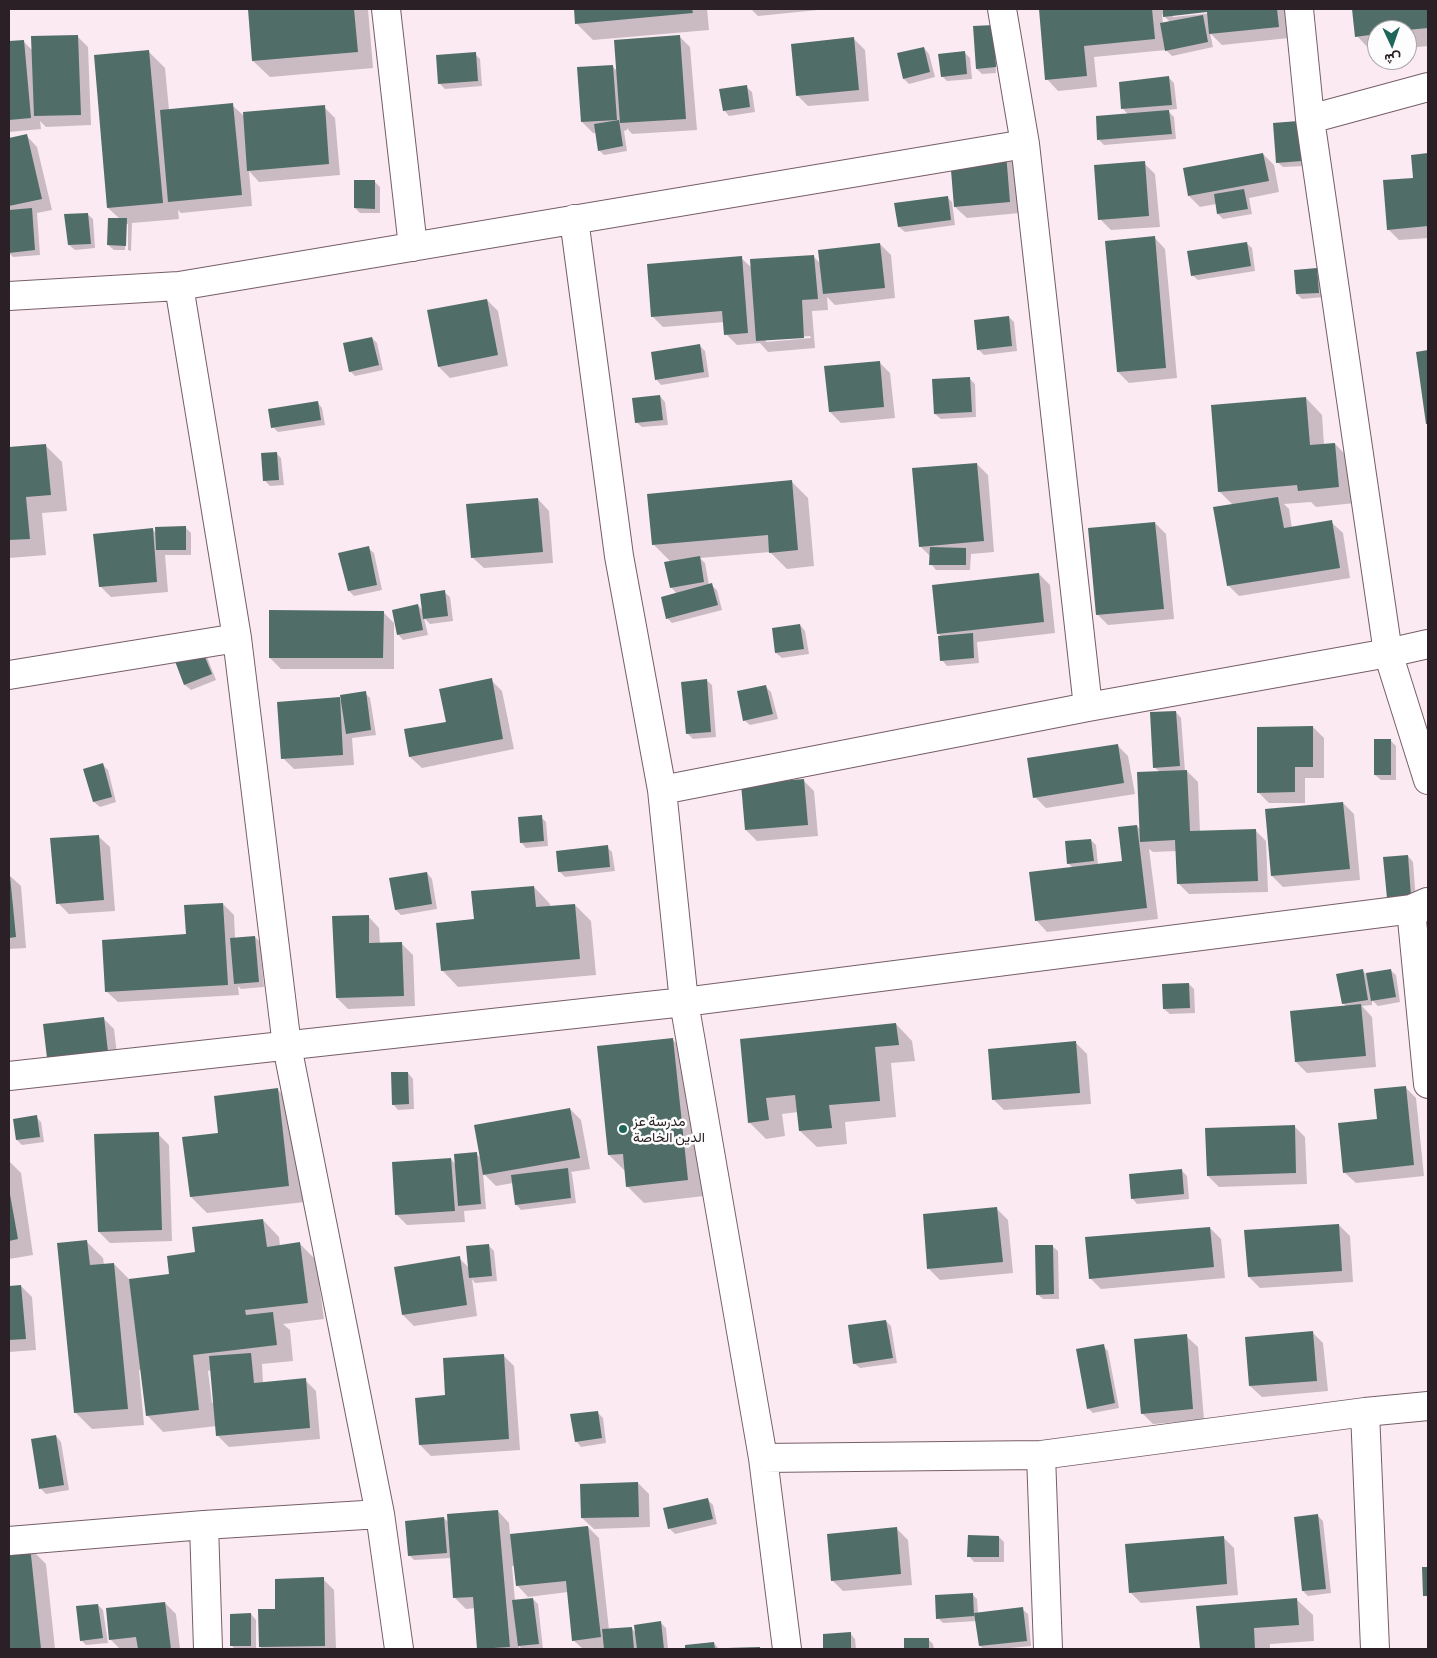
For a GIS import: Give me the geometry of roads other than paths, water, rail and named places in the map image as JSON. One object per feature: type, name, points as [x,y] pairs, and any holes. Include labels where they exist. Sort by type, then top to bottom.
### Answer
[{"type":"street","points":[[386,9],[413,247]]},
{"type":"street","points":[[1002,9],[1025,144],[1088,707]]},
{"type":"street","points":[[1299,9],[1310,119],[1388,653],[1428,780]]},
{"type":"street","points":[[1310,119],[1428,87]]},
{"type":"street","points":[[9,296],[179,286],[1025,144]]},
{"type":"street","points":[[574,219],[619,556],[662,790],[684,1002],[763,1458],[787,1649]]},
{"type":"street","points":[[179,286],[238,638],[287,1046],[380,1514],[399,1649]]},
{"type":"street","points":[[9,675],[238,638]]},
{"type":"street","points":[[662,790],[1088,707],[1388,653],[1428,644]]},
{"type":"street","points":[[9,1076],[684,1002],[1423,906],[1428,1084]]},
{"type":"street","points":[[763,1458],[1041,1456],[1364,1412],[1428,1406]]},
{"type":"street","points":[[1364,1412],[1375,1649]]},
{"type":"street","points":[[1041,1456],[1048,1649]]},
{"type":"street","points":[[9,1541],[204,1525],[380,1514]]},
{"type":"street","points":[[204,1525],[208,1649]]},
{"type":"place","name":"مدرسة عز الدين الخاصة","points":[[623,1129]]}]
